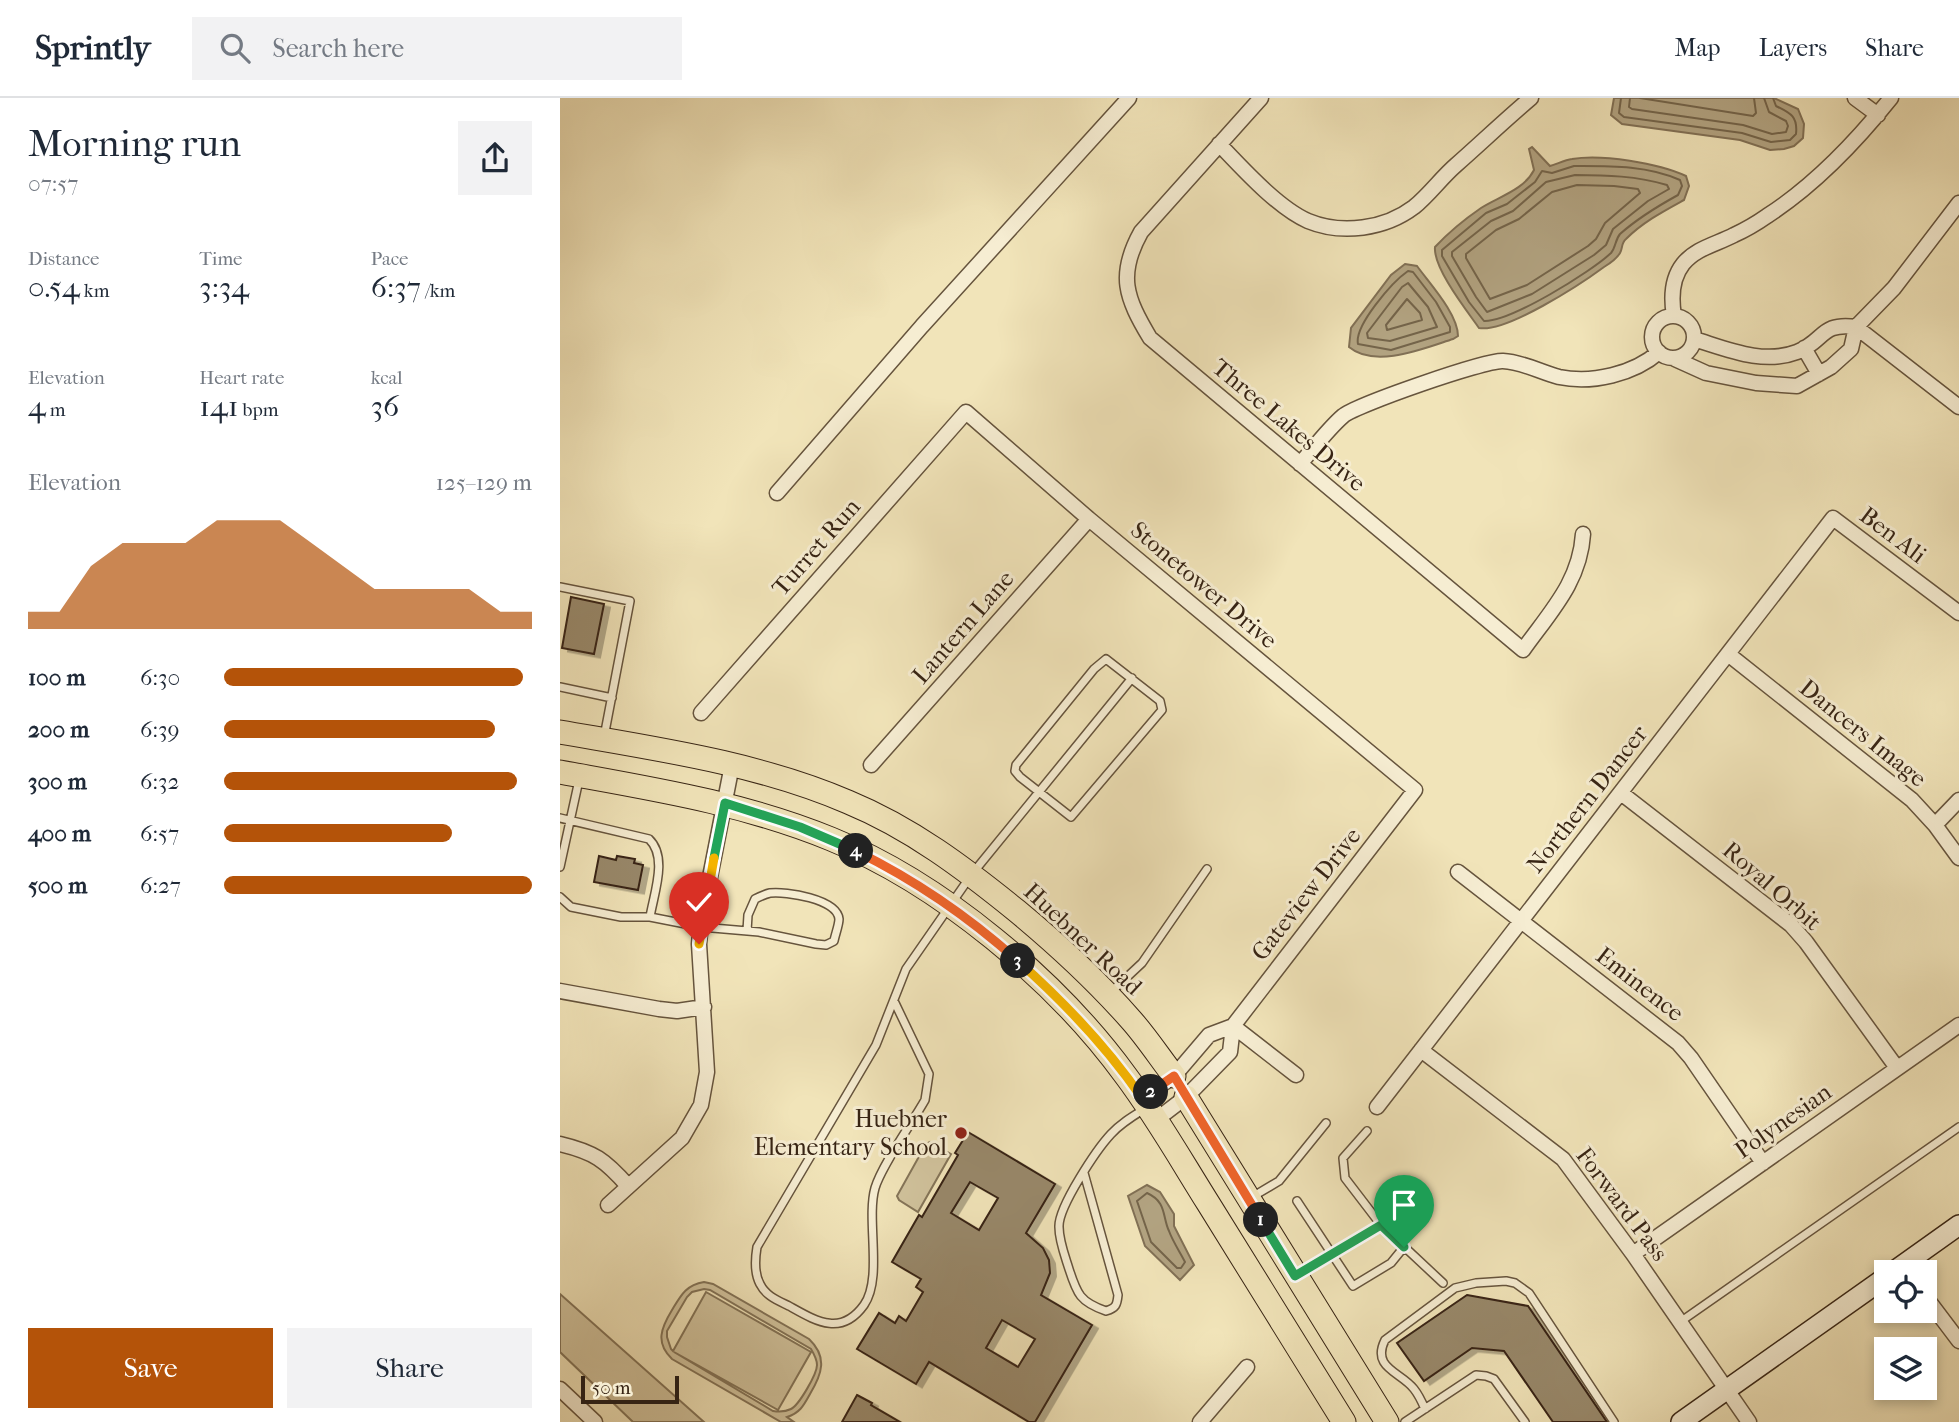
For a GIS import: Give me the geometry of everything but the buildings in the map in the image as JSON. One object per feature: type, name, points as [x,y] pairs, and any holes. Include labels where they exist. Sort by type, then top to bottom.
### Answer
[{"type":"main road","name":"Huebner Road","points":[[560,732],[732,765],[849,802],[917,836],[972,874],[1064,951],[1134,1023],[1174,1076]]},
{"type":"main road","points":[[570,774],[725,803],[833,839],[897,871],[949,905],[1000,944],[1088,1029],[1125,1074],[1344,1422]]},
{"type":"main road","name":"Huebner Road","points":[[1186,1097],[1387,1422]]},
{"type":"street","points":[[777,493],[922,326],[1129,98]]},
{"type":"street","name":"Three Lakes Drive","points":[[1261,98],[1142,232],[1130,251],[1126,277],[1128,291],[1133,310],[1150,338],[1523,650],[1571,583],[1580,559],[1583,534]]},
{"type":"street","points":[[1219,144],[1271,195],[1307,220],[1335,228],[1365,227],[1387,223],[1416,206],[1453,167],[1531,98]]},
{"type":"street","points":[[1855,98],[1878,115]]},
{"type":"street","points":[[1674,316],[1672,293],[1676,276],[1684,263],[1698,251],[1735,235],[1786,204],[1818,179],[1891,98]]},
{"type":"street","points":[[1675,359],[1688,352],[1694,340],[1694,332],[1687,321],[1674,316],[1662,319],[1653,330],[1653,343],[1659,352],[1706,373],[1797,386],[1819,374],[1851,349],[1856,327],[1894,288],[1959,203]]},
{"type":"street","points":[[1694,340],[1748,355],[1771,357],[1796,352],[1831,327],[1856,327],[1959,407]]},
{"type":"street","points":[[1804,348],[1819,374]]},
{"type":"street","points":[[1300,464],[1344,415],[1367,404],[1477,366],[1500,360],[1533,367],[1559,377],[1601,378],[1633,368],[1659,352]]},
{"type":"street","points":[[1742,380],[1748,355]]},
{"type":"street","name":"Stonetower Drive","points":[[966,412],[1089,519],[1415,790]]},
{"type":"street","name":"Turret Run","points":[[701,713],[966,412]]},
{"type":"street","name":"Ben Ali","points":[[1833,518],[1959,613]]},
{"type":"street","name":"Northern Dancer","points":[[1377,1108],[1833,518]]},
{"type":"street","name":"Lantern Lane","points":[[872,765],[1089,519]]},
{"type":"street","name":"Dancers Image","points":[[1728,654],[1912,800],[1935,825],[1959,858]]},
{"type":"street","points":[[608,1205],[681,1138],[701,1105],[708,1072],[699,967],[701,927],[732,765]]},
{"type":"street","name":"Gateview Drive","points":[[1148,1108],[1186,1097],[1230,1052],[1233,1026],[1415,790]]},
{"type":"street","name":"Royal Orbit","points":[[1621,793],[1791,925],[1897,1068]]},
{"type":"street","points":[[1935,825],[1959,800]]},
{"type":"street","name":"Eminence","points":[[1458,872],[1678,1042],[1763,1163]]},
{"type":"street","points":[[560,991],[677,1011],[704,1007]]},
{"type":"street","name":"Polynesian","points":[[1633,1255],[1959,1025]]},
{"type":"street","points":[[1233,1026],[1296,1075]]},
{"type":"street","name":"Gateview Drive","points":[[1148,1108],[1209,1035],[1233,1026]]},
{"type":"street","name":"Forward Pass","points":[[1421,1050],[1563,1159],[1749,1422]]},
{"type":"street","name":"Huebner Road","points":[[1174,1076],[1186,1097]]},
{"type":"street","points":[[560,1144],[600,1157],[628,1186]]},
{"type":"street","points":[[1914,1260],[1959,1225]]},
{"type":"street","points":[[1681,1422],[1874,1286]]},
{"type":"street","points":[[1937,1312],[1959,1341]]},
{"type":"street","points":[[1200,1422],[1247,1367]]},
{"type":"street","points":[[560,1390],[595,1422]]},
{"type":"lane","points":[[560,587],[630,601],[604,740]]},
{"type":"lane","points":[[1107,659],[1160,701],[1162,710],[1071,817],[1038,793],[1015,771],[1016,765],[1102,660],[1107,659]]},
{"type":"lane","points":[[895,1003],[929,1074],[929,1088],[925,1100],[875,1188],[872,1286],[866,1303],[854,1316],[832,1324],[820,1323],[768,1295],[758,1282],[755,1264],[757,1247],[876,1045],[895,1003],[906,969],[972,874],[1132,678]]},
{"type":"lane","points":[[560,687],[612,698]]},
{"type":"lane","points":[[560,867],[570,821],[570,774]]},
{"type":"lane","points":[[560,818],[649,839],[656,846],[660,856],[650,917]]},
{"type":"lane","points":[[1108,995],[1142,963],[1207,869]]},
{"type":"lane","points":[[560,897],[571,907],[621,917],[650,917],[826,945],[834,941],[839,920],[836,912],[821,901],[807,896],[769,893],[755,899],[748,915],[747,931]]},
{"type":"lane","points":[[1084,1173],[1118,1295],[1118,1303],[1106,1311],[1083,1300],[1076,1291],[1061,1246],[1058,1226],[1063,1208],[1084,1173],[1103,1142],[1129,1118],[1148,1108]]},
{"type":"lane","points":[[1248,1199],[1279,1181],[1326,1123]]},
{"type":"lane","points":[[1679,1323],[1959,1127]]},
{"type":"lane","points":[[1367,1131],[1343,1158],[1345,1178],[1381,1225],[1443,1283]]},
{"type":"lane","points":[[1297,1201],[1353,1286],[1391,1263],[1404,1247]]},
{"type":"lane","points":[[1295,1276],[1381,1225]]},
{"type":"lane","points":[[1425,1409],[1413,1387],[1388,1369],[1383,1361],[1381,1353],[1385,1340],[1455,1288],[1506,1281],[1515,1283],[1529,1293],[1615,1422]]},
{"type":"lane","points":[[1405,1422],[1476,1375],[1494,1380],[1525,1422]]},
{"type":"shaded area","points":[[930,1142],[951,1154],[918,1212],[897,1196],[926,1144]]},
{"type":"shaded area","points":[[698,1283],[713,1284],[809,1339],[815,1346],[821,1359],[820,1373],[804,1405],[787,1417],[794,1422],[781,1422],[672,1359],[667,1353],[662,1341],[665,1323],[681,1295]],"holes":[[[710,1290],[811,1349],[816,1369],[803,1396],[791,1409],[773,1411],[674,1352],[778,1410],[811,1352],[706,1292],[673,1351],[671,1349],[667,1331],[687,1297],[692,1292]]]},
{"type":"shaded area","points":[[560,1294],[704,1422],[633,1422],[560,1352]]},
{"type":"water","points":[[1614,98],[1774,98],[1798,109],[1804,124],[1803,138],[1794,146],[1770,150],[1740,140],[1622,124],[1611,115]]},
{"type":"water","points":[[1532,147],[1550,166],[1584,158],[1630,161],[1661,167],[1686,176],[1689,186],[1684,200],[1633,233],[1624,241],[1617,257],[1593,275],[1507,323],[1491,328],[1479,328],[1439,266],[1435,247],[1475,212],[1530,177],[1534,170],[1529,149]]},
{"type":"water","points":[[1405,264],[1417,266],[1436,290],[1453,318],[1458,336],[1429,347],[1386,357],[1360,353],[1349,347],[1351,328],[1391,275]]},
{"type":"water","points":[[1147,1185],[1160,1192],[1174,1214],[1174,1226],[1194,1265],[1180,1280],[1145,1246],[1128,1196]]},
{"type":"place","name":"Huebner Elementary School","points":[[961,1133]]},
{"type":"route","points":[[699,944],[725,803],[833,839],[897,871],[949,905],[1000,944],[1088,1029],[1142,1098],[1174,1076],[1295,1276],[1381,1225],[1404,1247]]}]
